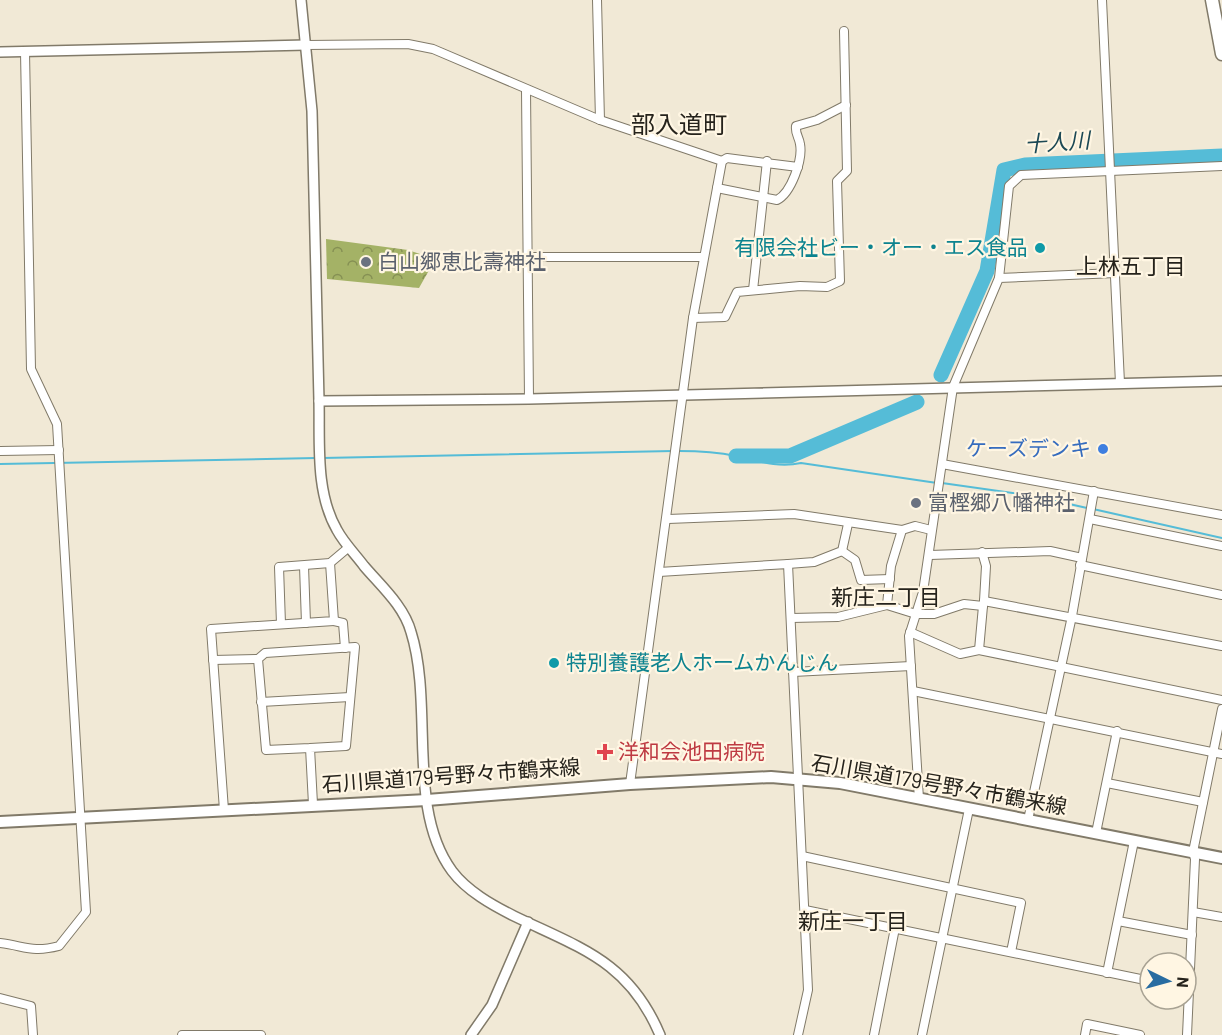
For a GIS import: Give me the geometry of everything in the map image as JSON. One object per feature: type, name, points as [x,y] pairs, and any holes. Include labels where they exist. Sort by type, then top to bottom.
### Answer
[{"type":"main road","points":[[1212,0],[1222,54]]},
{"type":"main road","name":"石川県道179号野々市鶴来線","points":[[0,822],[313,804],[427,800],[630,784],[771,777],[840,783],[1222,858]]},
{"type":"street","points":[[301,0],[312,111],[320,465],[326,504],[336,529],[399,608],[411,630],[421,687],[427,800],[436,842],[453,872],[484,899],[589,950],[606,962],[638,993],[660,1035]]},
{"type":"street","points":[[597,0],[600,120]]},
{"type":"street","points":[[1102,0],[1120,383]]},
{"type":"street","points":[[693,318],[725,317],[737,292],[827,286],[840,281],[837,181],[847,171],[844,31]]},
{"type":"street","points":[[0,52],[306,45],[417,46],[433,49],[600,120],[722,161],[727,158],[766,161],[798,167]]},
{"type":"street","points":[[0,943],[16,945],[33,951],[59,946],[86,912],[57,424],[31,369],[25,52]]},
{"type":"street","points":[[526,90],[529,399]]},
{"type":"street","points":[[717,188],[762,198],[777,200],[782,198],[798,167],[800,144],[795,135],[796,126],[817,120],[846,105]]},
{"type":"street","points":[[630,784],[668,519],[693,318],[722,161]]},
{"type":"street","points":[[753,290],[766,161]]},
{"type":"street","points":[[919,799],[910,666],[910,632],[923,592],[930,555],[931,530],[952,387],[999,278],[1009,186],[1021,175],[1110,169],[1222,166]]},
{"type":"street","points":[[527,257],[703,256]]},
{"type":"street","points":[[999,278],[1116,273]]},
{"type":"street","points":[[319,401],[529,399],[1222,381]]},
{"type":"street","points":[[0,451],[59,453]]},
{"type":"street","points":[[942,464],[1222,515]]},
{"type":"street","points":[[1028,820],[1071,616],[1094,491]]},
{"type":"street","points":[[668,519],[794,514],[848,524],[902,530],[915,526],[931,530]]},
{"type":"street","points":[[1090,516],[1222,546]]},
{"type":"street","points":[[842,551],[848,524]]},
{"type":"street","points":[[887,605],[890,579],[902,530]]},
{"type":"street","points":[[281,624],[279,567],[330,563],[349,548]]},
{"type":"street","points":[[659,572],[814,562],[842,551]]},
{"type":"street","points":[[842,551],[855,560],[861,580],[890,579]]},
{"type":"street","points":[[930,555],[1050,551],[1081,562],[1222,595]]},
{"type":"street","points":[[979,650],[986,566],[982,552]]},
{"type":"street","points":[[330,563],[334,621]]},
{"type":"street","points":[[788,564],[808,990],[798,1035]]},
{"type":"street","points":[[304,566],[306,623]]},
{"type":"street","points":[[791,618],[838,617],[887,605],[916,614],[934,614],[964,604],[984,603],[1071,616],[1222,646]]},
{"type":"street","points":[[224,810],[211,629],[334,621],[343,623],[345,648]]},
{"type":"street","points":[[910,632],[960,654],[979,650],[1222,700]]},
{"type":"street","points":[[213,660],[258,659],[265,653],[355,647],[346,746],[266,750],[258,659]]},
{"type":"street","points":[[793,672],[910,666]]},
{"type":"street","points":[[913,691],[1222,754]]},
{"type":"street","points":[[261,702],[351,697]]},
{"type":"street","points":[[1191,951],[1195,859],[1193,852],[1222,709]]},
{"type":"street","points":[[1096,833],[1117,731]]},
{"type":"street","points":[[310,748],[313,804]]},
{"type":"street","points":[[1107,783],[1203,802]]},
{"type":"street","points":[[922,1035],[969,809]]},
{"type":"street","points":[[1107,974],[1134,841]]},
{"type":"street","points":[[802,856],[1021,903],[1011,952]]},
{"type":"street","points":[[805,910],[1138,979]]},
{"type":"street","points":[[1193,912],[1222,917]]},
{"type":"street","points":[[1118,921],[1192,934]]},
{"type":"street","points":[[471,1035],[492,1005],[528,922]]},
{"type":"street","points":[[874,1035],[896,928]]},
{"type":"street","points":[[0,998],[31,1006],[33,1035]]},
{"type":"street","points":[[1187,1035],[1188,1011]]},
{"type":"street","points":[[1084,1035],[1087,1024],[1140,1035]]},
{"type":"street","points":[[182,1035],[261,1035]]},
{"type":"green space","points":[[326,239],[408,250],[423,255],[432,265],[419,288],[327,279]]},
{"type":"waterway","name":"十人川","points":[[941,375],[987,271],[1004,170],[1025,165],[1222,156]]},
{"type":"waterway","name":"十人川","points":[[736,456],[790,456],[917,402]]},
{"type":"waterway","points":[[322,458],[673,451]]},
{"type":"waterway","points":[[679,451],[722,454],[776,464],[801,463],[937,483]]},
{"type":"waterway","points":[[0,464],[316,458]]},
{"type":"waterway","points":[[942,483],[1034,496],[1087,508]]},
{"type":"waterway","points":[[1093,509],[1222,538]]},
{"type":"place","name":"有限会社ビー・オー・エス食品","points":[[1040,248]]},
{"type":"place","name":"白山郷恵比壽神社","points":[[366,262]]},
{"type":"place","name":"ケーズデンキ","points":[[1103,449]]},
{"type":"place","name":"富樫郷八幡神社","points":[[916,503]]},
{"type":"place","name":"特別養護老人ホームかんじん","points":[[554,663]]},
{"type":"place","name":"洋和会池田病院","points":[[605,752]]},
{"type":"district","name":"部入道町","points":[[679,125]]},
{"type":"district","name":"上林五丁目","points":[[1131,266]]},
{"type":"district","name":"新庄二丁目","points":[[886,597]]},
{"type":"district","name":"新庄一丁目","points":[[853,921]]}]
